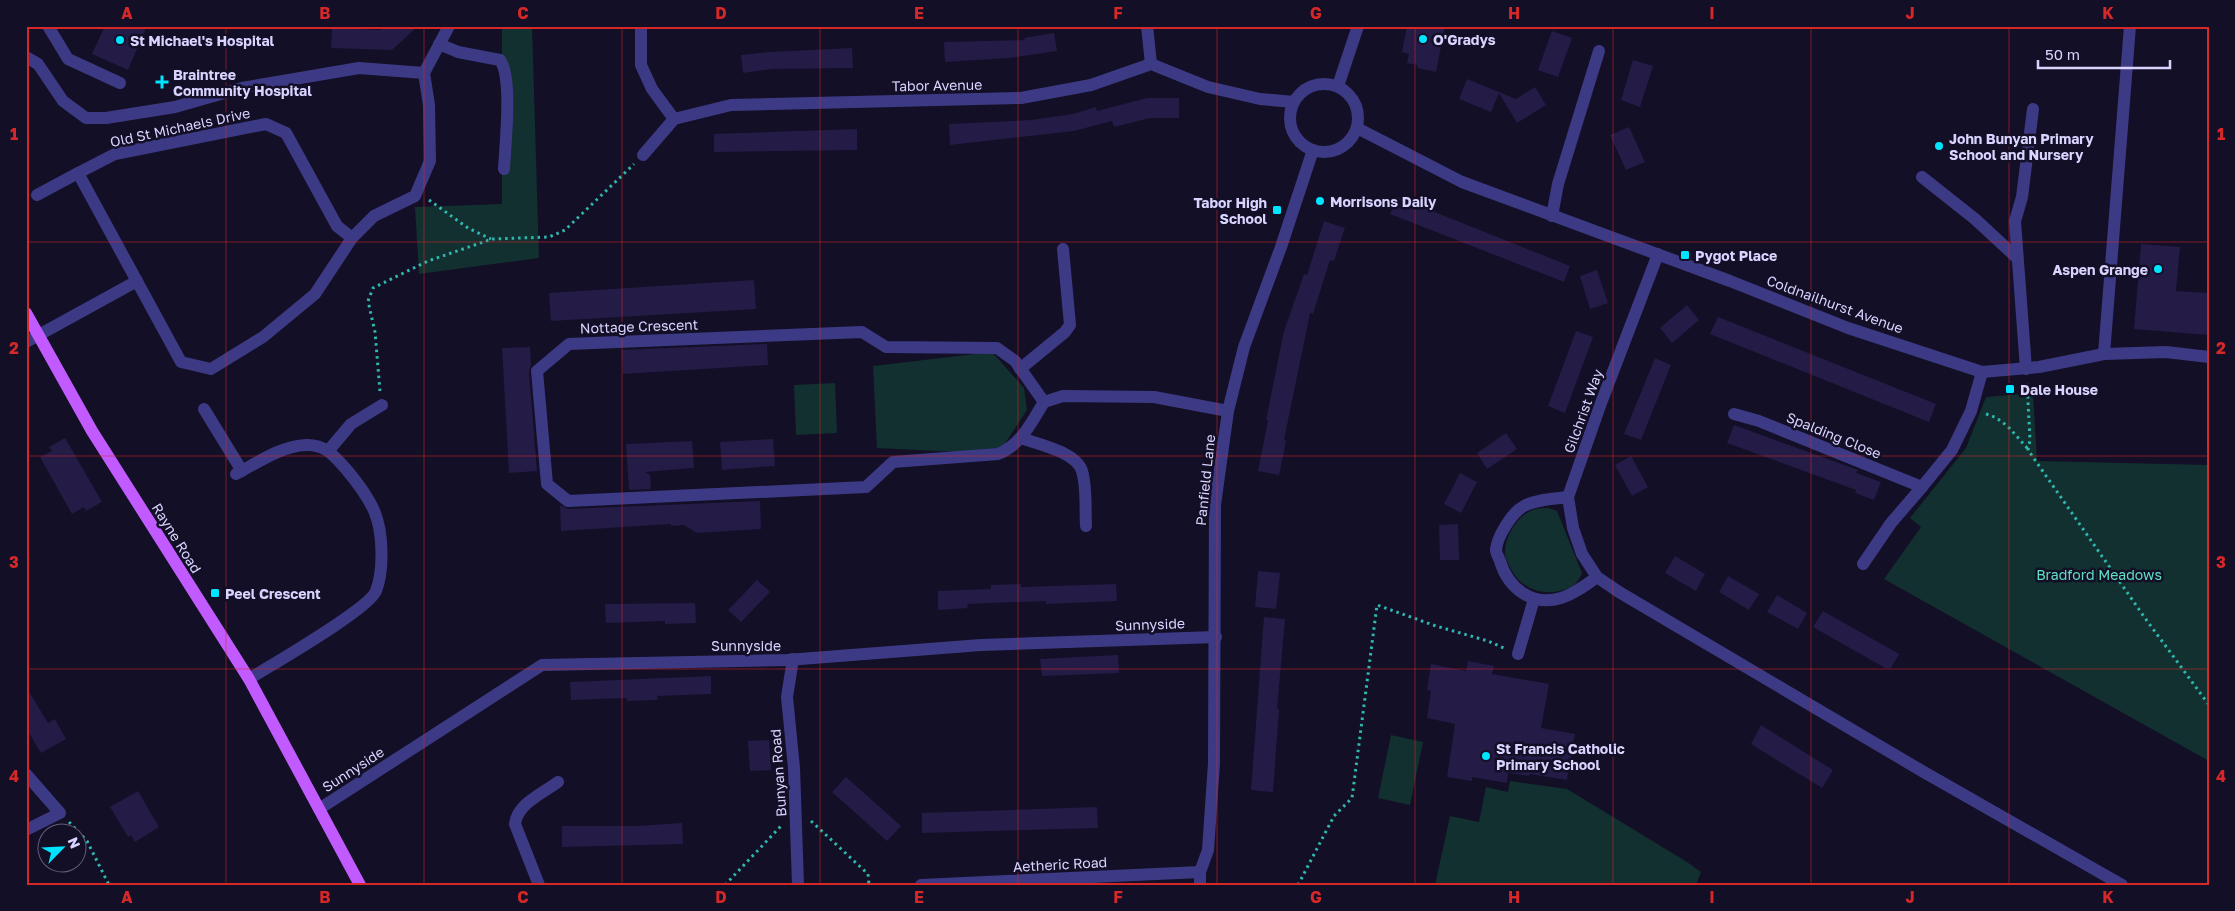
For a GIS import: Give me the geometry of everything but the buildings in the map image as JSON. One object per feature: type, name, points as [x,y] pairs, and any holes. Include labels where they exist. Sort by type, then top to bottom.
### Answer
[{"type":"main road","name":"Rayne Road","points":[[26,313],[92,431],[249,679],[360,885]]},
{"type":"street","points":[[48,26],[68,59],[120,83]]},
{"type":"street","points":[[78,174],[181,362],[211,369],[263,337],[315,294],[352,238],[374,216],[415,196],[430,161],[430,105],[424,74],[449,26]]},
{"type":"street","points":[[641,26],[641,65],[652,89],[674,119],[643,155]]},
{"type":"street","points":[[1147,26],[1151,64],[1208,87],[1260,99],[1294,102]]},
{"type":"street","points":[[1338,86],[1358,26]]},
{"type":"street","points":[[2104,354],[2130,26]]},
{"type":"street","points":[[439,44],[458,52],[500,60],[504,66],[506,110],[504,170]]},
{"type":"street","points":[[1552,216],[1558,184],[1599,51]]},
{"type":"street","points":[[26,57],[38,64],[63,101],[86,118],[106,118],[175,106],[242,88],[360,68],[424,74]]},
{"type":"street","name":"Tabor Avenue","points":[[674,119],[731,105],[1021,98],[1091,85],[1151,64]]},
{"type":"street","points":[[1324,83],[1338,86],[1349,94],[1356,103],[1359,115],[1357,128],[1352,138],[1339,149],[1328,152],[1313,150],[1296,138],[1291,126],[1290,114],[1294,102],[1301,92],[1313,85],[1324,83]]},
{"type":"street","points":[[2026,368],[2016,257],[2015,222],[2022,196],[2033,109]]},
{"type":"street","name":"Old St Michaels Drive","points":[[37,195],[115,154],[266,124],[286,133],[336,226],[352,238]]},
{"type":"street","name":"Coldnailhurst Avenue","points":[[1357,128],[1462,182],[1658,254],[1848,328],[1982,372],[2026,368],[2104,354],[2166,352],[2209,357]]},
{"type":"street","name":"Panfield Lane","points":[[1200,879],[1208,850],[1214,763],[1216,637],[1215,505],[1228,411],[1244,347],[1281,247],[1313,150]]},
{"type":"street","points":[[1922,177],[1975,219],[2016,257]]},
{"type":"street","points":[[1020,369],[1070,325],[1063,249]]},
{"type":"street","name":"Gilchrist Way","points":[[1597,577],[1582,554],[1573,528],[1568,497],[1601,403],[1658,254]]},
{"type":"street","points":[[26,342],[136,281]]},
{"type":"street","name":"Nottage Crescent","points":[[862,332],[886,347],[997,348],[1015,361],[1020,369],[1044,402],[1021,438],[1011,449],[998,454],[893,462],[866,487],[568,501],[547,484],[537,371],[569,344],[862,332]]},
{"type":"street","points":[[1863,564],[1891,523],[1952,450],[1971,411],[1982,372]]},
{"type":"street","points":[[1044,402],[1062,396],[1154,397],[1228,411]]},
{"type":"street","points":[[329,450],[351,424],[382,405]]},
{"type":"street","points":[[204,409],[239,473],[282,450],[306,445],[329,450],[361,487],[375,514],[380,540],[382,567],[375,592],[356,611],[249,679]]},
{"type":"street","name":"Spalding Close","points":[[1734,414],[1759,421],[1922,487]]},
{"type":"street","points":[[1021,438],[1059,451],[1075,460],[1082,470],[1086,526]]},
{"type":"street","points":[[1568,497],[1540,500],[1522,506],[1507,521],[1496,550],[1502,571],[1518,592],[1534,600],[1560,598],[1580,589],[1597,577],[1619,592],[1914,766],[2122,885]]},
{"type":"street","points":[[1518,654],[1534,600]]},
{"type":"street","name":"Sunnyside","points":[[319,809],[542,665],[793,659],[981,645],[1216,637]]},
{"type":"street","name":"Bunyan Road","points":[[793,659],[786,697],[794,768],[798,885]]},
{"type":"street","points":[[26,774],[60,813],[26,830]]},
{"type":"street","points":[[539,885],[515,824],[516,816],[521,808],[558,782]]},
{"type":"street","name":"Aetheric Road","points":[[921,885],[1200,879]]},
{"type":"path","points":[[382,405],[375,332],[368,301],[373,288],[428,261],[492,239],[549,237],[565,230],[643,155]]},
{"type":"path","points":[[415,196],[428,199],[468,228],[492,239]]},
{"type":"path","points":[[2026,368],[2030,440],[2028,450]]},
{"type":"path","points":[[1971,411],[1994,416],[2006,424],[2028,450],[2145,618],[2209,705]]},
{"type":"path","points":[[1298,885],[1334,816],[1352,798],[1377,605],[1436,626],[1488,641],[1518,654]]},
{"type":"path","points":[[60,813],[86,841],[109,885]]},
{"type":"path","points":[[724,885],[786,822],[796,819],[809,819],[868,874],[870,885]]},
{"type":"green space","points":[[502,26],[532,26],[539,258],[419,274],[415,207],[502,204]]},
{"type":"green space","points":[[992,352],[1024,388],[1027,410],[998,454],[877,448],[873,366]]},
{"type":"green space","points":[[835,383],[837,433],[796,435],[794,385]]},
{"type":"green space","name":"Bradford Meadows","points":[[2033,393],[2037,461],[2209,465],[2209,761],[1884,579],[1921,527],[1910,518],[1966,448],[1986,397]]},
{"type":"green space","points":[[1539,508],[1549,508],[1557,511],[1582,573],[1571,587],[1560,591],[1543,592],[1522,583],[1512,571],[1505,553],[1507,539],[1513,527],[1522,516]]},
{"type":"green space","points":[[1391,735],[1423,742],[1410,805],[1378,798]]},
{"type":"green space","points":[[1510,781],[1567,789],[1701,872],[1696,885],[1435,885],[1450,816],[1479,822],[1486,787],[1508,792]]},
{"type":"place","name":"O'Gradys","points":[[1423,39]]},
{"type":"place","name":"St Michael's Hospital","points":[[120,40]]},
{"type":"place","name":"Braintree Community Hospital","points":[[162,82]]},
{"type":"place","name":"John Bunyan Primary School and Nursery","points":[[1939,146]]},
{"type":"place","name":"Morrisons Daily","points":[[1320,201]]},
{"type":"place","name":"Tabor High School","points":[[1277,210]]},
{"type":"place","name":"Pygot Place","points":[[1685,255]]},
{"type":"place","name":"Aspen Grange","points":[[2158,269]]},
{"type":"place","name":"Dale House","points":[[2010,389]]},
{"type":"place","name":"Peel Crescent","points":[[215,593]]},
{"type":"place","name":"St Francis Catholic Primary School","points":[[1486,756]]}]
